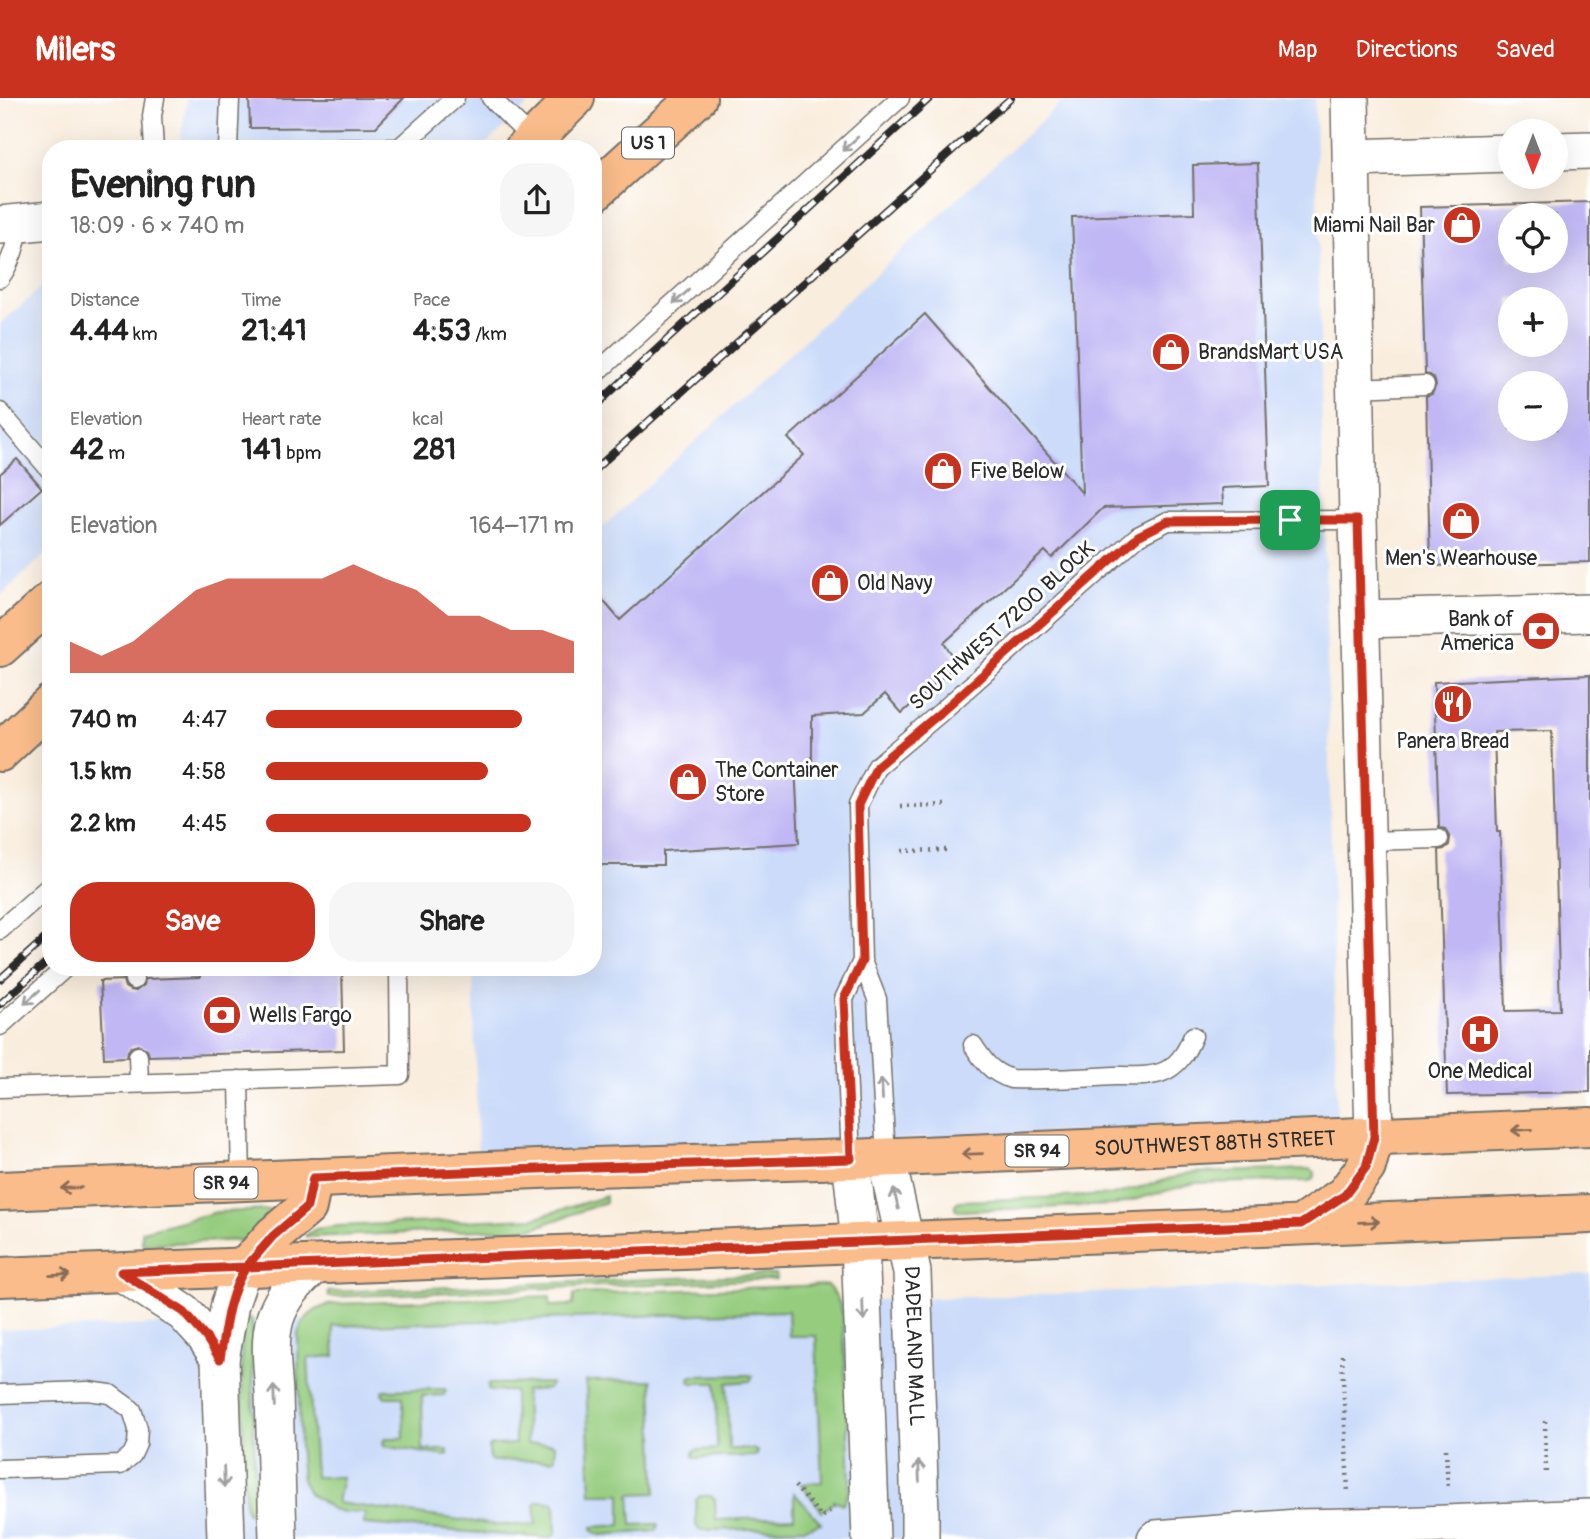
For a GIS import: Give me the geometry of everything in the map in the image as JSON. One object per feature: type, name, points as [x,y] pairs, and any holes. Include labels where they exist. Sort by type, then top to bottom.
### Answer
[{"type":"main road","points":[[532,140],[575,98]]},
{"type":"main road","name":"US 1","points":[[602,185],[697,98]]},
{"type":"main road","points":[[0,647],[42,609]]},
{"type":"main road","points":[[0,752],[42,712]]},
{"type":"main road","name":"SOUTHWEST 88TH STREET","points":[[0,1191],[1590,1127]]},
{"type":"main road","points":[[1301,1224],[1345,1195],[1366,1167],[1374,1137]]},
{"type":"main road","points":[[246,1267],[273,1236],[307,1207],[313,1178]]},
{"type":"main road","points":[[0,1277],[1590,1214]]},
{"type":"street","points":[[1350,98],[1374,1137]]},
{"type":"street","points":[[1568,151],[1590,150]]},
{"type":"street","points":[[1352,158],[1498,153]]},
{"type":"street","points":[[1361,618],[1590,613]]},
{"type":"street","points":[[869,1158],[860,1242],[871,1539]]},
{"type":"street","name":"DADELAND MALL","points":[[869,1158],[906,1241],[912,1272],[920,1539]]},
{"type":"street","points":[[278,1539],[273,1329],[286,1297],[304,1274],[316,1265]]},
{"type":"street","points":[[226,1539],[220,1359],[230,1304],[246,1267]]},
{"type":"street","points":[[121,1272],[184,1312],[220,1359]]},
{"type":"street","points":[[1156,1539],[1297,1528],[1590,1518]]},
{"type":"lane","points":[[153,140],[152,116],[155,98]]},
{"type":"lane","points":[[228,140],[230,98]]},
{"type":"lane","points":[[409,140],[455,98]]},
{"type":"lane","points":[[491,98],[525,140]]},
{"type":"lane","points":[[602,368],[900,98]]},
{"type":"lane","points":[[0,278],[12,258],[23,223]]},
{"type":"lane","points":[[1356,388],[1425,386]]},
{"type":"lane","points":[[0,412],[42,461]]},
{"type":"lane","name":"SOUTHWEST 7200 BLOCK","points":[[869,1158],[877,999],[862,961],[858,805],[877,766],[1138,536],[1168,521],[1358,520]]},
{"type":"lane","points":[[1367,841],[1439,839]]},
{"type":"lane","points":[[0,930],[42,892]]},
{"type":"lane","name":"SOUTHWEST 7200 BLOCK","points":[[862,961],[844,999],[869,1158]]},
{"type":"lane","points":[[0,1026],[56,976]]},
{"type":"lane","points":[[0,1088],[400,1075],[398,976]]},
{"type":"lane","points":[[973,1045],[997,1074],[1011,1079],[1148,1075],[1165,1072],[1177,1063],[1193,1036]]},
{"type":"lane","points":[[138,1056],[139,1083]]},
{"type":"lane","points":[[239,1080],[241,1182]]},
{"type":"lane","points":[[0,1394],[88,1391],[110,1394],[132,1410],[138,1429],[137,1444],[132,1455],[120,1465],[0,1469]]},
{"type":"path","points":[[900,806],[945,805]]},
{"type":"path","points":[[902,851],[947,850]]},
{"type":"path","points":[[1342,1355],[1349,1498]]},
{"type":"path","points":[[1545,1422],[1546,1476]]},
{"type":"path","points":[[1446,1449],[1448,1494]]},
{"type":"path","points":[[795,1486],[822,1517],[835,1508],[839,1510]]},
{"type":"shaded area","points":[[187,98],[535,98],[491,140],[180,140]]},
{"type":"shaded area","points":[[1066,98],[1315,98],[1337,1121],[478,1157],[473,976],[602,976],[602,528]]},
{"type":"shaded area","points":[[42,287],[42,557],[0,596],[0,324]]},
{"type":"shaded area","points":[[1590,1274],[1590,1539],[0,1539],[0,1330]]},
{"type":"green space","points":[[1310,1169],[1315,1172],[1311,1181],[1195,1183],[1115,1205],[955,1209],[955,1204],[959,1201],[1113,1195],[1189,1173]]},
{"type":"green space","points":[[606,1196],[606,1202],[534,1228],[305,1235],[316,1229],[337,1226],[534,1218]]},
{"type":"green space","points":[[274,1210],[248,1240],[142,1244],[142,1231],[217,1212]]},
{"type":"green space","points":[[776,1274],[776,1279],[329,1297],[328,1292]]},
{"type":"green space","points":[[827,1285],[837,1297],[843,1315],[850,1481],[849,1492],[843,1504],[834,1500],[822,1511],[801,1484],[822,1482],[816,1336],[789,1336],[788,1311],[333,1326],[335,1356],[308,1358],[315,1477],[342,1477],[337,1503],[496,1525],[536,1525],[535,1503],[545,1501],[555,1504],[556,1535],[547,1538],[364,1524],[365,1513],[332,1509],[309,1493],[302,1480],[298,1333],[307,1317],[321,1307],[333,1304],[550,1296],[550,1306],[573,1305],[574,1294]]},
{"type":"green space","points":[[241,1319],[252,1319],[255,1502],[248,1513],[245,1507]]},
{"type":"green space","points":[[692,1376],[753,1376],[750,1381],[727,1383],[729,1449],[754,1449],[757,1455],[695,1458],[695,1450],[717,1449],[716,1383],[693,1383],[689,1379]]},
{"type":"green space","points":[[652,1380],[656,1493],[630,1494],[632,1525],[658,1524],[658,1528],[655,1531],[600,1535],[593,1531],[592,1527],[621,1525],[621,1494],[591,1494],[586,1381]]},
{"type":"green space","points":[[551,1384],[548,1389],[525,1391],[527,1444],[551,1443],[555,1446],[555,1458],[492,1461],[489,1458],[489,1447],[515,1444],[514,1391],[491,1391],[488,1386]]},
{"type":"green space","points":[[444,1389],[444,1395],[422,1396],[423,1450],[448,1450],[448,1455],[384,1446],[385,1438],[404,1438],[403,1397],[385,1397],[382,1393],[384,1390]]},
{"type":"green space","points":[[794,1493],[821,1523],[805,1528],[699,1530],[696,1525],[696,1500],[700,1496],[711,1496],[715,1500],[716,1520],[794,1517]]},
{"type":"building","points":[[249,98],[404,98],[376,127],[250,128]]},
{"type":"building","points":[[1258,163],[1269,486],[1222,488],[1223,504],[1103,508],[1052,558],[1045,551],[944,643],[958,663],[902,713],[885,694],[864,713],[812,716],[812,765],[795,765],[799,843],[663,851],[663,865],[602,865],[602,599],[620,620],[804,455],[788,438],[925,314],[1082,493],[1072,217],[1194,213],[1193,165]]},
{"type":"building","points":[[1590,202],[1590,562],[1430,566],[1426,396],[1432,394],[1436,385],[1434,378],[1425,374],[1420,207],[1498,205],[1498,273],[1568,273],[1568,203],[1556,203]]},
{"type":"building","points":[[17,459],[42,488],[0,525],[0,474]]},
{"type":"building","points":[[1590,675],[1590,1092],[1447,1095],[1439,850],[1449,845],[1450,838],[1445,829],[1439,828],[1434,682]],"holes":[[[1552,731],[1560,1010],[1506,1011],[1494,732]]]},
{"type":"building","name":"Wells Fargo","points":[[342,976],[344,1050],[149,1056],[147,1049],[138,1045],[131,1047],[127,1057],[104,1058],[100,981],[123,980],[125,987],[136,991],[144,985],[145,979]]},
{"type":"railway","points":[[602,400],[930,98]]},
{"type":"railway","points":[[602,463],[1011,98]]},
{"type":"railway","points":[[0,979],[42,941]]},
{"type":"railway","points":[[0,1004],[42,966]]},
{"type":"place","name":"Miami Nail Bar","points":[[1462,225]]},
{"type":"place","name":"BrandsMart USA","points":[[1171,352]]},
{"type":"place","name":"Five Below","points":[[943,471]]},
{"type":"place","name":"Men's Wearhouse","points":[[1461,521]]},
{"type":"place","name":"Old Navy","points":[[830,583]]},
{"type":"place","name":"Bank of America","points":[[1541,631]]},
{"type":"place","name":"Panera Bread","points":[[1453,704]]},
{"type":"place","name":"The Container Store","points":[[688,782]]},
{"type":"place","name":"Wells Fargo","points":[[222,1015]]},
{"type":"place","name":"One Medical","points":[[1480,1034]]},
{"type":"route","points":[[1290,520],[1168,521],[1138,536],[877,766],[858,805],[862,961],[844,999],[851,1159],[313,1178],[307,1207],[273,1236],[246,1267],[121,1272],[184,1312],[220,1359],[230,1304],[246,1267],[1301,1224],[1345,1195],[1366,1167],[1374,1137],[1358,520],[1290,520]]}]
